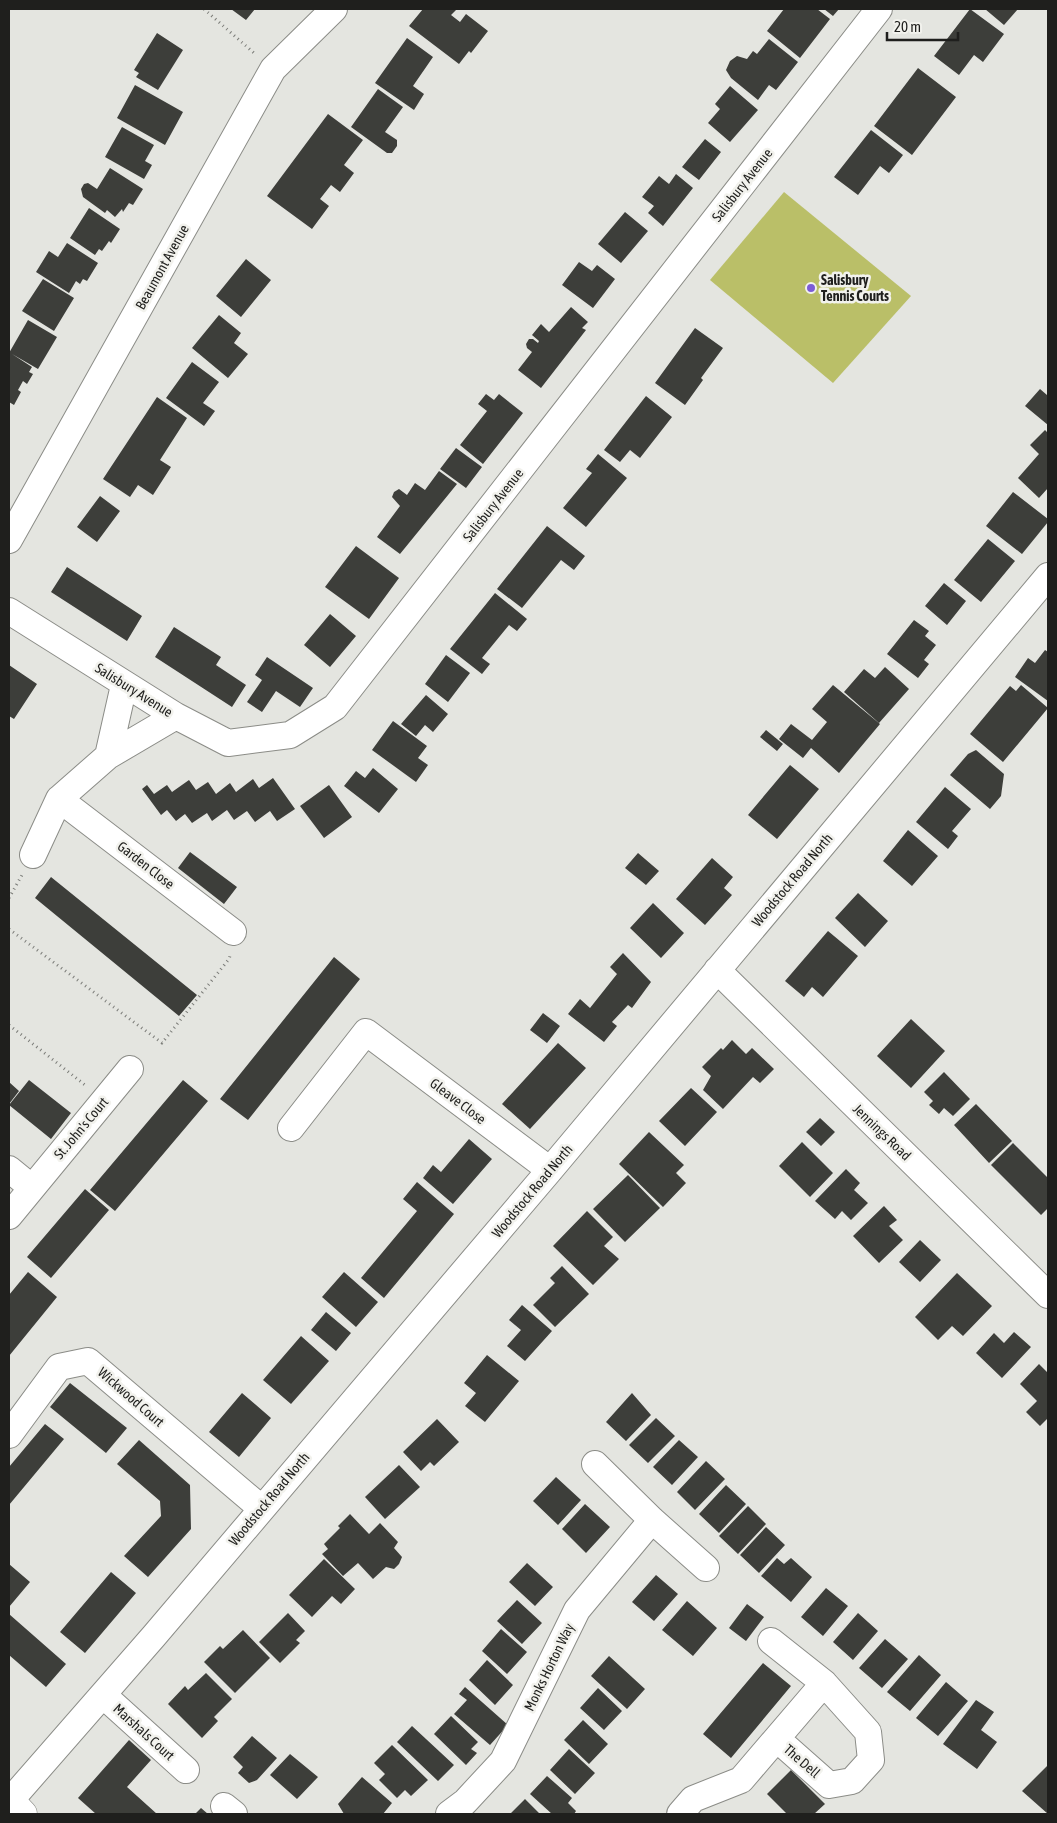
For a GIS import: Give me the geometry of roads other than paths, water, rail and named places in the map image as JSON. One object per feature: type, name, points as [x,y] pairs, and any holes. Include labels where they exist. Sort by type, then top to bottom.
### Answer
[{"type":"street","name":"Beaumont Avenue","points":[[9,540],[273,69],[334,9]]},
{"type":"street","name":"Salisbury Avenue","points":[[9,611],[124,685],[228,744],[290,735],[335,707],[879,9]]},
{"type":"street","name":"Woodstock Road North","points":[[13,1804],[102,1695],[550,1170],[1048,576]]},
{"type":"street","points":[[108,756],[124,685]]},
{"type":"street","points":[[33,855],[59,799],[108,756],[176,716]]},
{"type":"street","name":"Garden Close","points":[[59,799],[232,932]]},
{"type":"street","name":"Jennings Road","points":[[716,970],[1048,1295]]},
{"type":"street","name":"Gleave Close","points":[[290,1128],[372,1022],[550,1170]]},
{"type":"street","name":"St. John's Court","points":[[9,1216],[130,1069]]},
{"type":"street","points":[[9,1170],[32,1187]]},
{"type":"street","name":"Wickwood Court","points":[[9,1435],[58,1367],[88,1360],[261,1508]]},
{"type":"street","points":[[595,1464],[652,1520],[706,1568]]},
{"type":"street","name":"Monks Horton Way","points":[[449,1814],[465,1802],[504,1761],[577,1610],[652,1520]]},
{"type":"street","name":"The Dell","points":[[771,1641],[824,1683],[868,1732],[871,1760],[852,1781],[829,1785],[777,1739]]},
{"type":"street","name":"The Dell","points":[[680,1814],[693,1799],[741,1780],[824,1683]]},
{"type":"street","name":"Marshals Court","points":[[102,1695],[186,1770]]},
{"type":"place","name":"Salisbury Tennis Courts","points":[[811,288]]}]
